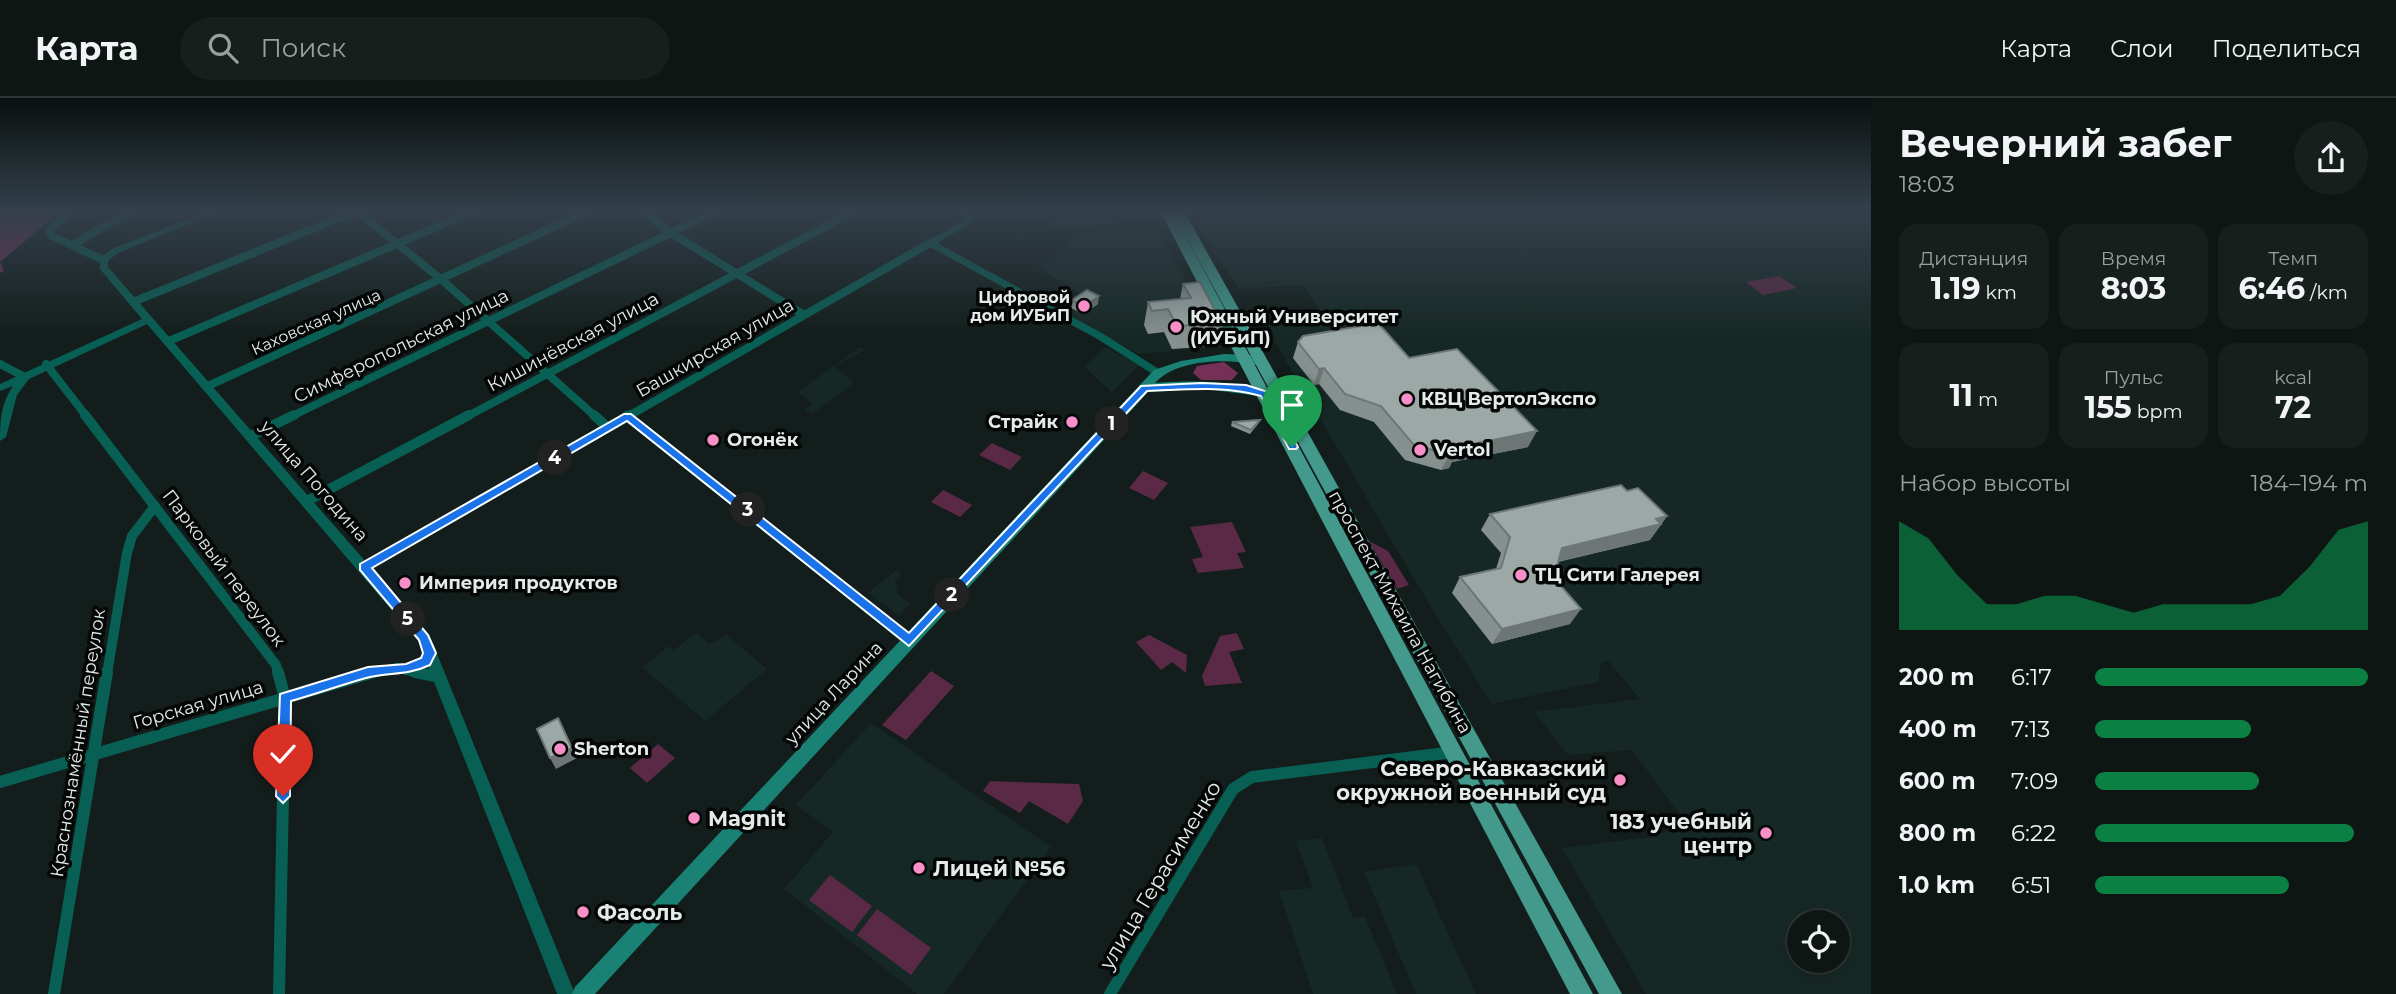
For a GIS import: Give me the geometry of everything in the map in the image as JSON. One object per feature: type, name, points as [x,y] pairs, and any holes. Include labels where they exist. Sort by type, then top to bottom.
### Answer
[{"type":"main road","name":"проспект Михаила Нагибина","points":[[1189,253],[1583,994]]},
{"type":"main road","name":"проспект Михаила Нагибина","points":[[1201,253],[1261,362],[1260,386],[1611,994]]},
{"type":"main road","points":[[1158,373],[1189,364],[1244,355],[1261,362]]},
{"type":"main road","points":[[1189,364],[1187,375],[1198,386]]},
{"type":"main road","points":[[1158,373],[1172,385]]},
{"type":"main road","name":"улица Ларина","points":[[582,994],[1158,373]]},
{"type":"main road","points":[[1144,388],[1172,385],[1260,386]]},
{"type":"street","name":"улица Погодина","points":[[90,253],[103,260],[103,267],[424,638],[566,994]]},
{"type":"street","points":[[103,260],[113,253]]},
{"type":"street","points":[[133,302],[254,253]]},
{"type":"street","points":[[169,341],[380,253]]},
{"type":"street","points":[[411,253],[607,427]]},
{"type":"street","name":"Каховская улица","points":[[208,386],[500,253]]},
{"type":"street","name":"Симферопольская улица","points":[[251,436],[630,253]]},
{"type":"street","points":[[703,253],[804,315]]},
{"type":"street","name":"Кишинёвская улица","points":[[307,501],[774,253]]},
{"type":"street","name":"Башкирская улица","points":[[365,567],[913,253]]},
{"type":"street","points":[[948,253],[1158,373]]},
{"type":"street","points":[[0,388],[46,364],[150,319]]},
{"type":"street","points":[[0,364],[3,368],[25,377]]},
{"type":"street","name":"Парковый переулок","points":[[46,364],[269,654],[285,698],[279,994]]},
{"type":"street","points":[[0,437],[12,395],[25,377]]},
{"type":"street","points":[[627,416],[909,641]]},
{"type":"street","name":"Краснознамённый переулок","points":[[54,994],[127,553],[132,536],[155,506]]},
{"type":"street","points":[[407,670],[426,661],[429,653]]},
{"type":"street","name":"Горская улица","points":[[0,782],[368,673],[397,668],[439,677]]},
{"type":"street","name":"улица Герасименко","points":[[1110,994],[1240,783],[1252,778],[1454,752]]},
{"type":"shaded area","points":[[0,253],[11,253],[0,262]]},
{"type":"shaded area","points":[[1057,253],[1171,253],[1221,347],[1139,354],[1063,312],[1085,296],[1038,268]]},
{"type":"shaded area","points":[[1215,253],[1871,253],[1871,994],[1646,994],[1562,848],[1650,837],[1673,829],[1684,820],[1632,750],[1568,755],[1534,712],[1640,699],[1608,661],[1601,663],[1598,682],[1492,704],[1433,611],[1275,342],[1270,323],[1318,313],[1320,310],[1303,285],[1239,289]]},
{"type":"shaded area","points":[[1779,276],[1797,288],[1763,295],[1746,282]]},
{"type":"shaded area","points":[[860,347],[865,350],[834,366],[854,383],[812,414],[805,410],[812,403],[797,392]]},
{"type":"shaded area","points":[[1106,347],[1139,365],[1112,393],[1084,366]]},
{"type":"shaded area","points":[[1224,362],[1238,373],[1232,380],[1201,380],[1193,373],[1197,366]]},
{"type":"shaded area","points":[[992,443],[1022,457],[1010,470],[979,455]]},
{"type":"shaded area","points":[[1143,471],[1168,483],[1154,500],[1129,488]]},
{"type":"shaded area","points":[[943,490],[972,505],[960,517],[931,502]]},
{"type":"shaded area","points":[[1232,522],[1246,552],[1237,553],[1244,568],[1198,573],[1192,559],[1203,557],[1190,527]]},
{"type":"shaded area","points":[[1369,541],[1388,551],[1409,585],[1397,589]]},
{"type":"shaded area","points":[[896,570],[901,574],[895,580],[898,595],[910,604],[899,616],[868,593]]},
{"type":"shaded area","points":[[696,633],[709,644],[727,635],[767,669],[705,721],[642,667],[669,646],[674,650]]},
{"type":"shaded area","points":[[1237,633],[1244,649],[1229,652],[1242,683],[1205,686],[1202,676],[1220,636]]},
{"type":"shaded area","points":[[1149,635],[1187,655],[1186,673],[1172,662],[1161,670],[1136,642]]},
{"type":"shaded area","points":[[931,671],[954,686],[906,740],[882,725]]},
{"type":"shaded area","name":"Лицей №56","points":[[871,723],[1051,847],[944,994],[917,994],[784,889],[833,832],[796,805]]},
{"type":"shaded area","points":[[658,744],[675,758],[647,783],[630,768]]},
{"type":"shaded area","points":[[990,781],[1079,784],[1083,801],[1068,824],[1029,801],[1020,813],[983,791]]},
{"type":"shaded area","points":[[1322,838],[1353,918],[1365,917],[1397,994],[1313,994],[1279,891],[1313,888],[1296,841]]},
{"type":"shaded area","points":[[1416,864],[1476,994],[1416,994],[1364,872]]},
{"type":"shaded area","points":[[830,875],[872,906],[852,932],[809,900]]},
{"type":"shaded area","points":[[877,909],[931,948],[911,975],[857,935]]},
{"type":"building","points":[[1200,282],[1222,323],[1177,326],[1168,309],[1152,311],[1148,302],[1191,298],[1183,284]]},
{"type":"building","points":[[1087,290],[1099,296],[1084,307],[1072,300]]},
{"type":"building","name":"КВЦ ВертолЭкспо","points":[[1378,323],[1409,358],[1457,349],[1537,431],[1453,448],[1457,452],[1449,455],[1413,444],[1381,406],[1345,394],[1324,368],[1319,369],[1298,342],[1303,336]]},
{"type":"building","points":[[1260,420],[1251,430],[1232,422]]},
{"type":"building","name":"ТЦ Сити Галерея","points":[[1621,485],[1627,491],[1638,488],[1667,516],[1656,519],[1661,524],[1562,548],[1554,578],[1581,609],[1502,629],[1460,577],[1501,568],[1510,537],[1490,514]]},
{"type":"building","name":"Sherton","points":[[558,718],[572,748],[550,758],[537,729]]},
{"type":"place","name":"Цифровой дом ИУБиП","points":[[1084,306]]},
{"type":"place","name":"Южный Университет (ИУБиП)","points":[[1176,327]]},
{"type":"place","name":"КВЦ ВертолЭкспо","points":[[1407,399]]},
{"type":"place","name":"Страйк","points":[[1072,422]]},
{"type":"place","name":"Огонёк","points":[[713,440]]},
{"type":"place","name":"Vertol","points":[[1420,450]]},
{"type":"place","name":"ТЦ Сити Галерея","points":[[1521,575]]},
{"type":"place","name":"Империя продуктов","points":[[405,583]]},
{"type":"place","name":"Sherton","points":[[560,749]]},
{"type":"place","name":"Северо-Кавказский окружной военный суд","points":[[1620,780]]},
{"type":"place","name":"Magnit","points":[[694,818]]},
{"type":"place","name":"183 учебный центр","points":[[1766,833]]},
{"type":"place","name":"Лицей №56","points":[[919,868]]},
{"type":"place","name":"Фасоль","points":[[583,912]]},
{"type":"route","points":[[283,796],[285,698],[368,673],[397,668],[407,670],[426,661],[429,653],[424,638],[365,567],[627,416],[745,507],[909,641],[1144,388],[1172,385],[1246,388],[1264,394],[1292,447]]}]
